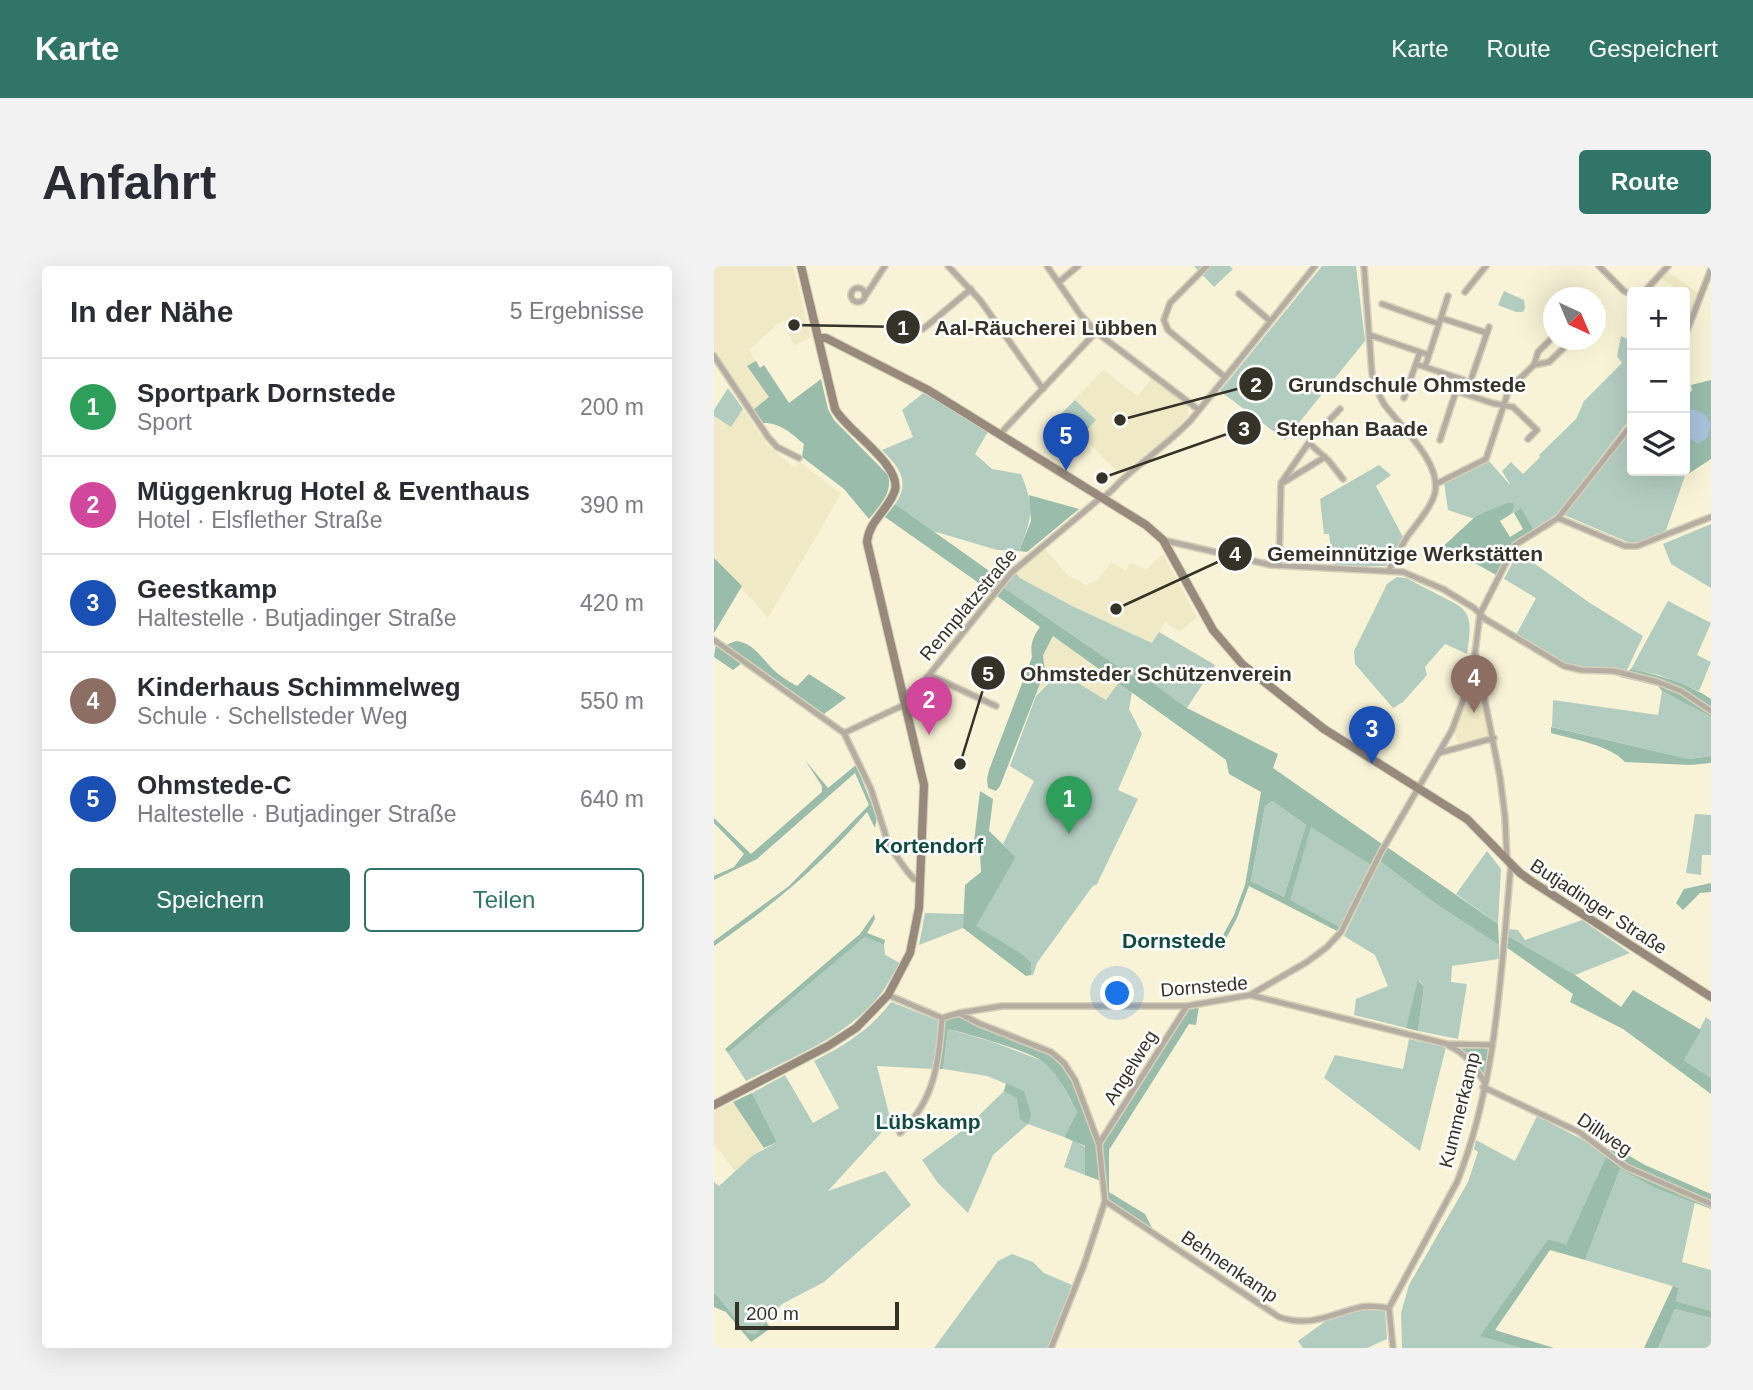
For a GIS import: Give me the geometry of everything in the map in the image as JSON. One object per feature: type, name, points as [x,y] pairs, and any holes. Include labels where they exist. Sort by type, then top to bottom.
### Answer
[{"type":"street","points":[[714,1105],[841,1039],[864,1021],[888,995],[910,953],[918,919],[924,785],[868,547],[870,527],[892,497],[895,480],[887,465],[843,422],[835,409],[801,266]]},
{"type":"street","points":[[866,295],[885,266]]},
{"type":"street","points":[[948,266],[971,289],[1043,389]]},
{"type":"street","points":[[1048,266],[1080,314],[1096,332],[1199,410]]},
{"type":"street","points":[[1059,282],[1078,266]]},
{"type":"street","points":[[1207,266],[1170,303],[1164,320],[1168,330],[1225,377]]},
{"type":"street","name":"Rennplatzstraße","points":[[844,733],[904,699],[918,687],[1024,560],[1107,496],[1124,478],[1174,437],[1199,410],[1315,266]]},
{"type":"street","points":[[1364,266],[1372,373],[1378,393],[1388,409],[1413,437],[1436,484],[1430,504],[1405,540],[1389,570]]},
{"type":"street","points":[[1465,292],[1486,266]]},
{"type":"street","points":[[1599,266],[1627,292]]},
{"type":"street","points":[[1649,287],[1668,266]]},
{"type":"street","points":[[1690,322],[1711,269]]},
{"type":"street","points":[[923,329],[971,289]]},
{"type":"street","points":[[1238,294],[1270,321]]},
{"type":"street","points":[[1425,367],[1448,296]]},
{"type":"street","points":[[1382,304],[1440,321],[1488,330],[1466,394]]},
{"type":"street","points":[[1000,434],[1096,332]]},
{"type":"street","points":[[1370,335],[1429,355]]},
{"type":"street","name":"Butjadinger Straße","points":[[818,338],[826,338],[929,390],[1146,525],[1163,540],[1213,630],[1243,666],[1336,737],[1467,819],[1531,881],[1711,998]]},
{"type":"street","points":[[1436,484],[1486,459],[1509,389],[1534,365],[1538,352],[1543,347]]},
{"type":"street","points":[[1534,365],[1549,362],[1562,350]]},
{"type":"street","points":[[1404,398],[1420,352]]},
{"type":"street","points":[[714,356],[768,437],[777,447],[799,458]]},
{"type":"street","points":[[1416,364],[1470,382]]},
{"type":"street","points":[[1440,440],[1460,379]]},
{"type":"street","points":[[1456,391],[1513,407],[1537,430],[1528,439]]},
{"type":"street","points":[[1279,566],[1281,483],[1309,443],[1340,409]]},
{"type":"street","points":[[1250,995],[1307,962],[1341,932],[1380,854],[1452,730],[1466,695],[1476,656],[1480,614],[1515,545],[1558,518],[1627,430]]},
{"type":"street","points":[[1309,443],[1343,479]]},
{"type":"street","points":[[1281,483],[1325,457]]},
{"type":"street","points":[[1558,518],[1625,546],[1637,546],[1711,517]]},
{"type":"street","points":[[1163,540],[1279,566],[1403,572],[1443,589],[1485,619],[1564,666],[1581,670],[1614,671],[1658,682],[1681,691],[1711,711]]},
{"type":"street","points":[[714,640],[844,733],[871,789],[889,846],[914,879],[920,881]]},
{"type":"street","name":"Kummerkamp","points":[[1389,1308],[1457,1182],[1465,1160],[1484,1085],[1500,998],[1509,862],[1494,738],[1476,656]]},
{"type":"street","name":"Rennplatzstraße","points":[[929,675],[996,706]]},
{"type":"street","points":[[1439,753],[1494,738]]},
{"type":"street","points":[[888,995],[942,1018],[937,1069],[921,1110],[900,1133]]},
{"type":"street","name":"Dornstede","points":[[942,1018],[1002,1006],[1187,1006],[1250,995],[1447,1044],[1461,1051],[1474,1064],[1484,1085]]},
{"type":"street","name":"Angelweg","points":[[1099,1144],[1187,1006]]},
{"type":"street","points":[[959,1013],[1051,1052],[1064,1063],[1074,1080],[1099,1144],[1105,1201],[1084,1265],[1051,1348]]},
{"type":"street","name":"Dornstede","points":[[1447,1044],[1492,1045]]},
{"type":"street","name":"Dillweg","points":[[1484,1085],[1579,1132],[1626,1167],[1711,1204]]},
{"type":"street","name":"Behnenkamp","points":[[1105,1201],[1279,1317],[1294,1322],[1312,1321],[1363,1306],[1389,1308]]},
{"type":"street","points":[[1389,1308],[1393,1348]]},
{"type":"shaded area","points":[[714,266],[793,266],[811,337],[794,346],[784,319],[749,350],[775,393],[753,410],[714,352]]},
{"type":"shaded area","points":[[1668,272],[1690,287],[1673,287],[1662,279]]},
{"type":"shaded area","points":[[1690,287],[1701,295],[1690,322]]},
{"type":"shaded area","points":[[1103,370],[1138,396],[1152,378],[1187,405],[1189,415],[1170,435],[1120,474],[1089,443],[1079,452],[1051,424]]},
{"type":"shaded area","points":[[743,409],[768,446],[795,468],[800,462],[841,494],[768,618],[714,558],[714,416],[731,427]]},
{"type":"shaded area","points":[[1043,547],[1068,575],[1086,585],[1099,579],[1111,562],[1126,571],[1130,563],[1146,569],[1163,554],[1197,617],[1180,632],[1165,622],[1153,643],[1072,606],[1020,578],[1015,572]]},
{"type":"shaded area","points":[[1053,635],[1119,682],[1107,700],[1060,672],[1035,695],[1045,671],[1043,655]]},
{"type":"shaded area","points":[[931,678],[952,688],[940,713],[916,718],[910,698]]},
{"type":"shaded area","points":[[1482,693],[1491,736],[1459,746],[1454,731],[1468,696]]},
{"type":"shaded area","points":[[733,1102],[764,1148],[735,1171],[714,1144],[714,1111]]},
{"type":"green space","points":[[1194,266],[1230,266],[1233,269],[1214,287]]},
{"type":"green space","points":[[1322,266],[1356,266],[1365,341],[1285,440],[1220,391]]},
{"type":"green space","points":[[1504,291],[1524,300],[1523,312],[1498,305]]},
{"type":"green space","points":[[1621,336],[1627,339],[1627,423],[1556,516],[1534,530],[1521,509],[1511,514],[1514,508],[1476,516],[1475,519],[1448,510],[1444,482],[1488,460],[1511,486],[1502,471],[1511,462],[1523,474],[1540,457],[1539,455],[1576,419],[1584,401],[1622,363],[1617,356]]},
{"type":"green space","points":[[756,361],[760,368],[764,365],[789,403],[821,379],[828,409],[834,420],[888,475],[887,493],[869,519],[844,489],[802,457],[804,444],[780,426],[761,423],[753,410],[769,397],[747,366]]},
{"type":"green space","points":[[1711,380],[1711,459],[1690,473],[1692,391],[1691,385]]},
{"type":"green space","points":[[728,388],[743,409],[731,427],[714,416],[714,410]]},
{"type":"green space","points":[[926,391],[989,430],[975,454],[992,469],[1021,474],[1030,513],[1019,551],[997,550],[933,531],[895,504],[902,489],[901,475],[882,450],[913,437],[902,410]]},
{"type":"green space","points":[[1075,400],[1096,420],[1082,435],[1089,442],[1079,452],[1051,424]]},
{"type":"green space","points":[[1627,430],[1627,476],[1685,476],[1664,536],[1637,546],[1562,514]]},
{"type":"green space","points":[[1379,465],[1391,475],[1376,486],[1403,537],[1386,566],[1333,566],[1329,534],[1324,534],[1320,499]]},
{"type":"green space","points":[[1029,495],[1079,509],[1027,552],[1019,551],[1031,521]]},
{"type":"green space","points":[[1513,503],[1514,508],[1511,514],[1500,521],[1510,537],[1523,529],[1514,513],[1521,508],[1534,530],[1513,542],[1496,575],[1468,559],[1437,552],[1476,516]]},
{"type":"green space","points":[[895,504],[1002,580],[993,593],[885,517]]},
{"type":"green space","points":[[1711,524],[1711,588],[1671,564],[1663,544]]},
{"type":"green space","points":[[1518,552],[1590,603],[1643,636],[1627,670],[1574,667],[1558,661],[1516,635],[1536,598],[1504,579]]},
{"type":"green space","points":[[714,558],[742,586],[714,633]]},
{"type":"green space","points":[[1015,572],[1020,578],[1072,606],[1152,643],[1159,632],[1215,665],[1187,708],[1137,672],[1133,677],[1003,587]]},
{"type":"green space","points":[[1397,577],[1406,578],[1458,605],[1467,615],[1470,633],[1467,654],[1445,644],[1425,667],[1427,675],[1403,702],[1393,708],[1355,664],[1354,651],[1387,584]]},
{"type":"green space","points":[[1003,587],[1133,677],[1136,671],[1187,708],[1278,754],[1273,768],[1382,844],[1371,865],[1311,827],[1290,900],[1340,927],[1337,931],[1249,886],[1237,918],[1220,950],[1216,948],[1234,915],[1245,885],[1261,792],[1229,774],[1226,760],[1053,636],[1043,655],[1045,671],[1000,786],[996,791],[988,788],[989,770],[1032,657],[1031,648],[1040,627],[997,596]],"holes":[[[1272,801],[1306,825],[1284,897],[1251,881],[1265,806]]]},
{"type":"green space","points":[[1668,601],[1711,623],[1697,655],[1711,662],[1699,691],[1659,675],[1631,669]]},
{"type":"green space","points":[[736,641],[754,649],[777,673],[797,686],[809,674],[846,698],[824,714],[726,645]]},
{"type":"green space","points":[[716,643],[742,663],[733,670],[714,657]]},
{"type":"green space","points":[[1631,669],[1672,680],[1702,693],[1711,699],[1711,717],[1662,691],[1658,686],[1620,677]]},
{"type":"green space","points":[[1060,672],[1106,700],[1119,682],[1132,692],[1129,709],[1142,734],[1118,790],[1138,799],[1097,884],[1092,887],[1031,975],[1031,962],[1022,954],[975,926],[1016,857],[1003,844],[1034,781],[1010,766],[1036,696]]},
{"type":"green space","points":[[1662,691],[1711,717],[1711,756],[1689,759],[1552,727],[1553,700],[1658,715]]},
{"type":"green space","points":[[1551,727],[1689,759],[1711,756],[1711,763],[1690,765],[1625,762],[1601,747],[1551,733]]},
{"type":"green space","points":[[805,760],[828,788],[856,765],[877,817],[875,828],[867,812],[795,884],[714,946],[714,941],[789,886],[869,805],[855,773],[757,859],[714,880],[714,876],[734,867],[744,854],[714,823],[714,818],[751,854],[822,792],[822,786]]},
{"type":"green space","points":[[980,791],[993,799],[989,831],[1016,857],[976,926],[1031,962],[1031,975],[1026,976],[963,928],[965,885],[981,872],[980,854],[973,850]]},
{"type":"green space","points":[[1272,801],[1306,825],[1284,897],[1251,881],[1265,806]]},
{"type":"green space","points":[[1695,814],[1711,815],[1711,855],[1702,855],[1701,875],[1686,873]]},
{"type":"green space","points":[[1311,826],[1371,865],[1340,927],[1289,900]]},
{"type":"green space","points":[[1387,847],[1498,924],[1499,945],[1436,904],[1380,861]]},
{"type":"green space","points":[[1487,851],[1501,869],[1498,924],[1456,894]]},
{"type":"green space","points":[[1380,861],[1436,904],[1499,945],[1499,959],[1452,966],[1451,982],[1467,984],[1458,1039],[1418,1031],[1424,987],[1419,980],[1406,1028],[1354,1015],[1356,999],[1388,986],[1375,955],[1344,936]]},
{"type":"green space","points":[[1711,883],[1711,892],[1700,893],[1683,910],[1676,903],[1684,889]]},
{"type":"green space","points":[[925,913],[964,914],[963,928],[919,945]]},
{"type":"green space","points":[[874,914],[875,919],[867,933],[885,940],[884,945],[865,937],[728,1053],[725,1049],[860,934]]},
{"type":"green space","points":[[1582,920],[1630,953],[1575,975],[1508,936],[1509,929],[1518,930],[1525,940]]},
{"type":"green space","points":[[1508,936],[1575,975],[1621,1007],[1633,990],[1701,1030],[1684,1060],[1711,1078],[1711,1094],[1623,1029],[1570,1002],[1573,994],[1506,947]]},
{"type":"green space","points":[[865,937],[884,945],[885,955],[900,963],[870,1007],[820,1044],[746,1081],[728,1053]]},
{"type":"green space","points":[[1418,980],[1424,987],[1418,1031],[1406,1028]]},
{"type":"green space","points":[[891,1002],[940,1021],[934,1069],[877,1066],[891,1122],[828,1191],[885,1171],[911,1205],[824,1282],[782,1304],[755,1334],[748,1333],[714,1292],[714,1182],[719,1186],[752,1156],[777,1142],[752,1093],[785,1075],[813,1123],[839,1108],[814,1061],[856,1036]]},
{"type":"green space","points":[[1199,1006],[1196,1025],[1189,1024],[1109,1150],[1109,1192],[1145,1214],[1153,1230],[1106,1200],[1101,1145],[1188,1008]]},
{"type":"green space","points":[[959,1015],[978,1027],[1050,1054],[1062,1065],[1073,1082],[1098,1146],[1101,1181],[1085,1175],[1085,1146],[1064,1137],[1077,1112],[1056,1075],[1040,1060],[1000,1044],[948,1029],[943,1069],[939,1069],[944,1021]]},
{"type":"green space","points":[[1706,1017],[1711,1021],[1711,1078],[1684,1060]]},
{"type":"green space","points":[[948,1029],[993,1042],[1045,1062],[1059,1079],[1077,1112],[1064,1137],[1028,1124],[993,1155],[968,1213],[938,1183],[922,1160],[967,1127],[1004,1091],[1017,1099],[1024,1091],[987,1076],[943,1069]]},
{"type":"green space","points":[[1409,1039],[1446,1047],[1420,1151],[1324,1078],[1335,1055],[1403,1069]]},
{"type":"green space","points":[[1456,1046],[1489,1048],[1484,1078],[1477,1065]]},
{"type":"green space","points":[[1006,1083],[1024,1091],[1031,1114],[1028,1124],[1020,1119],[1017,1099],[1004,1091]]},
{"type":"green space","points":[[752,1093],[777,1142],[764,1148],[733,1102]]},
{"type":"green space","points":[[1537,1116],[1589,1143],[1606,1157],[1566,1246],[1548,1239],[1481,1336],[1521,1348],[1402,1348],[1401,1313],[1409,1285],[1468,1182],[1478,1152],[1474,1149],[1476,1140],[1515,1161]]},
{"type":"green space","points":[[1073,1140],[1085,1147],[1085,1175],[1064,1167]]},
{"type":"green space","points":[[1614,1147],[1645,1165],[1711,1194],[1711,1209],[1655,1188],[1620,1169],[1585,1260],[1550,1250],[1495,1330],[1554,1348],[1521,1348],[1480,1336],[1548,1239],[1566,1245],[1606,1157]]},
{"type":"green space","points":[[1620,1169],[1655,1188],[1695,1202],[1682,1262],[1711,1270],[1711,1311],[1676,1301],[1679,1288],[1585,1260]]},
{"type":"green space","points":[[1012,1254],[1033,1262],[1044,1273],[1072,1285],[1048,1348],[934,1348],[998,1261]]},
{"type":"green space","points":[[1673,1286],[1679,1288],[1676,1301],[1711,1311],[1711,1318],[1675,1309],[1658,1348],[1644,1348]]},
{"type":"green space","points":[[714,1292],[748,1333],[755,1334],[766,1322],[771,1328],[751,1342],[726,1312],[714,1307]]},
{"type":"green space","points":[[1363,1309],[1385,1311],[1387,1339],[1367,1348],[1303,1348],[1298,1341],[1327,1320]]},
{"type":"green space","points":[[1675,1309],[1711,1318],[1711,1348],[1658,1348]]},
{"type":"water","points":[[1693,409],[1705,414],[1711,424],[1707,438],[1697,444],[1690,438],[1690,411]]},
{"type":"place","name":"Aal-Räucherei Lübben","points":[[794,325]]},
{"type":"place","name":"Grundschule Ohmstede","points":[[1120,420]]},
{"type":"place","name":"Ohmstede-C","points":[[1066,471]]},
{"type":"place","name":"Stephan Baade","points":[[1102,478]]},
{"type":"place","name":"Gemeinnützige Werkstätten","points":[[1116,609]]},
{"type":"place","name":"Kinderhaus Schimmelweg","points":[[1474,713]]},
{"type":"place","name":"Müggenkrug Hotel & Eventhaus","points":[[929,735]]},
{"type":"place","name":"Ohmsteder Schützenverein","points":[[960,764]]},
{"type":"place","name":"Geestkamp","points":[[1372,764]]},
{"type":"place","name":"Sportpark Dornstede","points":[[1069,834]]},
{"type":"district","name":"Kortendorf","points":[[929,846]]},
{"type":"district","name":"Dornstede","points":[[1174,941]]},
{"type":"district","name":"Lübskamp","points":[[928,1122]]}]
